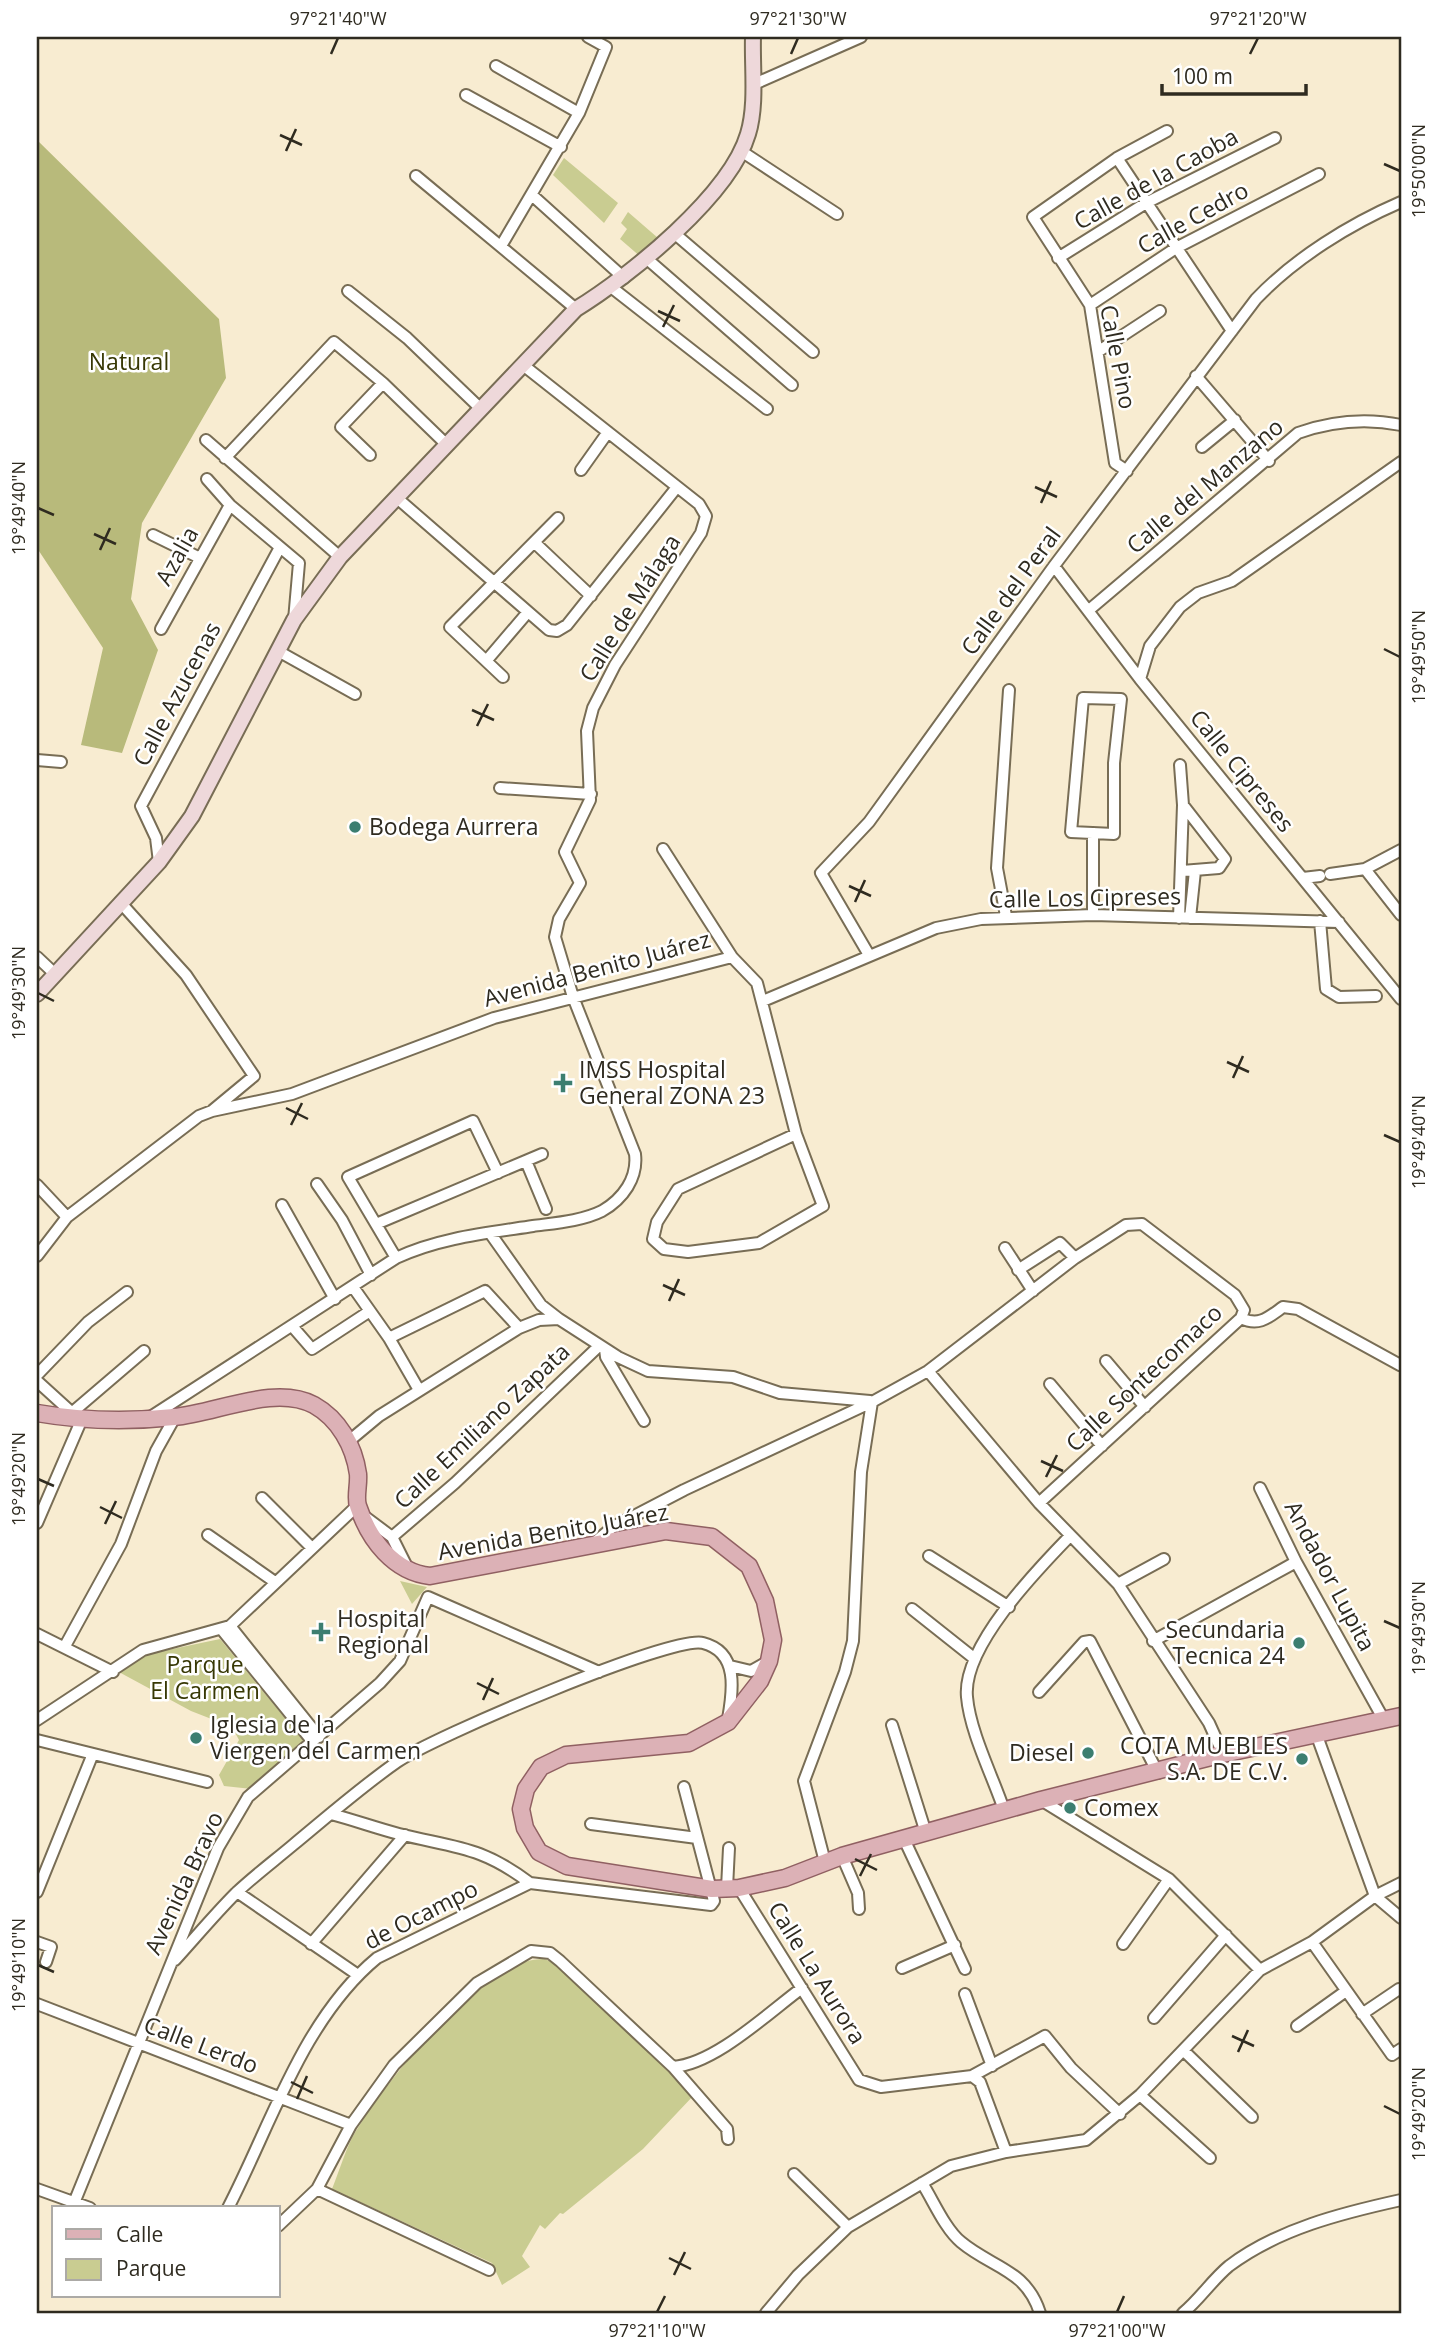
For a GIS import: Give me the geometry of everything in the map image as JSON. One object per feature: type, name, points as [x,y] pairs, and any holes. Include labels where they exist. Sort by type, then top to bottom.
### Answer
[{"type":"main road","points":[[37,994],[159,862],[192,816],[294,620],[340,557],[576,309],[624,278],[674,233],[727,175],[748,132],[753,37]]},
{"type":"main road","name":"Avenida Benito Juárez","points":[[37,1413],[73,1417],[175,1417],[209,1413],[276,1395],[312,1405],[332,1419],[349,1441],[358,1475],[361,1511],[381,1549],[411,1574],[429,1576],[588,1549],[666,1531],[712,1537],[749,1566],[765,1601],[773,1640],[769,1661],[760,1681],[728,1722],[689,1743],[566,1755],[541,1767],[526,1789],[521,1809],[524,1828],[540,1852],[567,1866],[726,1888],[785,1878],[842,1856],[1041,1800],[1158,1773],[1223,1754],[1401,1716]]},
{"type":"street","points":[[501,246],[533,196],[579,113],[606,47],[588,37]]},
{"type":"street","points":[[752,85],[843,41],[861,37]]},
{"type":"street","points":[[496,66],[579,113]]},
{"type":"street","points":[[466,94],[561,147]]},
{"type":"street","points":[[1167,131],[1117,158],[1232,331]]},
{"type":"street","name":"Calle de la Caoba","points":[[1058,258],[1146,203],[1275,138]]},
{"type":"street","points":[[741,151],[837,214]]},
{"type":"street","name":"Calle Pino","points":[[1117,158],[1033,217],[1090,304],[1100,351],[1115,463],[1127,471]]},
{"type":"street","name":"Calle Cedro","points":[[1090,304],[1176,248],[1319,174]]},
{"type":"street","points":[[416,176],[576,309]]},
{"type":"street","points":[[533,196],[624,278]]},
{"type":"street","name":"Calle del Peral","points":[[869,955],[821,873],[869,821],[1196,376],[1272,282],[1345,232],[1401,202]]},
{"type":"street","points":[[674,233],[813,352]]},
{"type":"street","points":[[646,258],[792,385]]},
{"type":"street","points":[[611,287],[767,409]]},
{"type":"street","points":[[348,291],[407,338],[481,409]]},
{"type":"street","points":[[1100,351],[1160,311]]},
{"type":"street","points":[[225,458],[334,342],[383,383],[447,445]]},
{"type":"street","points":[[397,498],[549,630],[556,631],[567,625],[677,487],[523,365]]},
{"type":"street","points":[[1196,376],[1269,461]]},
{"type":"street","points":[[370,455],[341,427],[383,383]]},
{"type":"street","points":[[1202,447],[1235,420]]},
{"type":"street","name":"Calle del Manzano","points":[[1089,610],[1269,461],[1298,433],[1328,423],[1381,421],[1401,425]]},
{"type":"street","points":[[580,470],[608,432]]},
{"type":"street","points":[[206,440],[340,557]]},
{"type":"street","points":[[1139,679],[1150,646],[1180,607],[1198,593],[1232,581],[1401,462]]},
{"type":"street","points":[[207,480],[230,505],[279,549],[299,563],[294,620]]},
{"type":"street","name":"Calle de Málaga","points":[[573,997],[555,937],[559,919],[580,883],[565,852],[591,794],[587,731],[593,708],[615,665],[701,533],[706,516],[699,504],[677,487]]},
{"type":"street","name":"Azalia","points":[[161,629],[230,505]]},
{"type":"street","points":[[503,677],[450,627],[558,518]]},
{"type":"street","points":[[153,535],[200,558]]},
{"type":"street","points":[[536,543],[591,596]]},
{"type":"street","name":"Calle Azucenas","points":[[159,862],[156,838],[141,806],[279,549]]},
{"type":"street","name":"Calle Cipreses","points":[[1054,566],[1139,679],[1401,999]]},
{"type":"street","points":[[487,660],[528,612]]},
{"type":"street","points":[[278,651],[355,694]]},
{"type":"street","points":[[1006,916],[998,868],[1009,690]]},
{"type":"street","points":[[1083,698],[1121,699],[1114,763],[1114,834],[1093,833],[1071,832],[1083,698]]},
{"type":"street","points":[[37,760],[61,762]]},
{"type":"street","points":[[1180,765],[1185,918]]},
{"type":"street","points":[[500,788],[591,794]]},
{"type":"street","points":[[1182,871],[1219,868],[1225,859],[1183,805]]},
{"type":"street","points":[[1093,833],[1093,915]]},
{"type":"street","points":[[663,849],[732,957],[757,983],[796,1134],[823,1206],[759,1243],[688,1252],[664,1249],[653,1240],[657,1222],[678,1189],[796,1134]]},
{"type":"street","points":[[1303,878],[1365,870],[1401,850]]},
{"type":"street","points":[[1365,870],[1401,915]]},
{"type":"street","points":[[1185,918],[1195,871]]},
{"type":"street","points":[[120,902],[186,975],[254,1076],[212,1111]]},
{"type":"street","name":"Calle Los Cipreses","points":[[763,1001],[936,928],[1006,916],[1093,915],[1339,922]]},
{"type":"street","points":[[1320,921],[1326,989],[1339,997],[1376,996]]},
{"type":"street","points":[[37,957],[55,974]]},
{"type":"street","name":"Avenida Benito Juárez","points":[[37,1256],[67,1217],[200,1116],[292,1094],[494,1018],[732,957]]},
{"type":"street","points":[[146,1419],[396,1258],[421,1246],[559,1223],[599,1213],[615,1202],[633,1178],[635,1154],[573,997]]},
{"type":"street","points":[[396,1258],[348,1177],[472,1121],[498,1173]]},
{"type":"street","points":[[376,1224],[542,1154]]},
{"type":"street","points":[[526,1161],[546,1209]]},
{"type":"street","points":[[317,1184],[342,1220],[371,1275]]},
{"type":"street","points":[[37,1185],[67,1217]]},
{"type":"street","points":[[282,1205],[334,1299]]},
{"type":"street","points":[[588,1549],[612,1527],[684,1490],[872,1402],[928,1371],[1075,1258],[1126,1225],[1134,1223],[1142,1224],[1235,1295],[1243,1314],[1251,1323],[1261,1322],[1283,1307],[1298,1309],[1400,1365]]},
{"type":"street","points":[[489,1233],[541,1305],[602,1347],[648,1371],[733,1377],[780,1393],[872,1402]]},
{"type":"street","points":[[1018,1270],[1060,1242],[1075,1258]]},
{"type":"street","points":[[1005,1248],[1033,1291]]},
{"type":"street","points":[[353,1287],[389,1338],[419,1390]]},
{"type":"street","points":[[389,1338],[485,1291],[519,1328]]},
{"type":"street","points":[[37,1375],[88,1322],[127,1292]]},
{"type":"street","points":[[292,1326],[312,1349],[370,1311]]},
{"type":"street","name":"Calle Sontecomaco","points":[[1039,1503],[1243,1314]]},
{"type":"street","points":[[349,1441],[379,1416],[519,1328],[539,1320],[559,1319]]},
{"type":"street","name":"Calle Emiliano Zapata","points":[[392,1537],[455,1483],[602,1347],[644,1421]]},
{"type":"street","points":[[37,1523],[39,1510],[73,1417],[144,1352]]},
{"type":"street","points":[[1106,1361],[1145,1407]]},
{"type":"street","points":[[928,1371],[1039,1503],[1118,1584],[1209,1723],[1223,1754]]},
{"type":"street","points":[[37,1381],[73,1417]]},
{"type":"street","points":[[1050,1384],[1102,1446]]},
{"type":"street","points":[[825,1862],[804,1781],[845,1672],[853,1641],[861,1472],[872,1402]]},
{"type":"street","points":[[65,1646],[121,1544],[156,1451],[175,1417]]},
{"type":"street","name":"Andador Lupita","points":[[1260,1488],[1296,1562],[1384,1720]]},
{"type":"street","points":[[262,1497],[312,1548]]},
{"type":"street","points":[[37,1720],[143,1650],[227,1628],[312,1548],[361,1511],[392,1537],[411,1574]]},
{"type":"street","points":[[208,1535],[275,1582]]},
{"type":"street","points":[[1004,1810],[966,1696],[975,1659],[1009,1607],[1043,1563],[1070,1536]]},
{"type":"street","points":[[929,1556],[1009,1607]]},
{"type":"street","points":[[1118,1584],[1164,1559]]},
{"type":"street","points":[[1153,1641],[1296,1562]]},
{"type":"street","name":"Avenida Bravo","points":[[74,2203],[218,1848],[248,1797],[316,1740],[400,1661],[428,1597],[599,1672]]},
{"type":"street","points":[[912,1609],[975,1659]]},
{"type":"street","points":[[227,1628],[316,1740]]},
{"type":"street","points":[[37,1634],[113,1672]]},
{"type":"street","points":[[168,1967],[238,1891],[399,1760],[449,1733],[599,1672],[695,1641],[714,1648],[724,1656],[730,1666],[733,1691],[728,1722]]},
{"type":"street","points":[[1039,1692],[1084,1642],[1090,1641],[1158,1773]]},
{"type":"street","points":[[730,1666],[751,1671],[769,1661]]},
{"type":"street","points":[[892,1725],[926,1833]]},
{"type":"street","points":[[1317,1736],[1376,1896],[1401,1918]]},
{"type":"street","points":[[37,1740],[207,1783]]},
{"type":"street","points":[[37,1892],[92,1756]]},
{"type":"street","name":"Calle La Aurora","points":[[684,1787],[697,1838],[726,1888],[802,1988],[859,2080],[881,2087],[972,2076]]},
{"type":"street","points":[[1041,1800],[1169,1879],[1260,1970]]},
{"type":"street","points":[[331,1814],[402,1834],[453,1843],[502,1861],[530,1884],[700,1905],[711,1905],[726,1888],[729,1847]]},
{"type":"street","points":[[591,1824],[697,1838]]},
{"type":"street","points":[[311,1941],[402,1834]]},
{"type":"street","points":[[904,1839],[965,1969]]},
{"type":"street","points":[[842,1856],[858,1893],[859,1909]]},
{"type":"street","points":[[1123,1944],[1169,1879]]},
{"type":"street","points":[[766,2313],[798,2275],[848,2227],[951,2166],[1006,2152],[1086,2140],[1140,2095],[1260,1970],[1312,1942],[1376,1896],[1401,1883]]},
{"type":"street","name":"de Ocampo","points":[[229,2206],[303,2051],[358,1974],[377,1958],[530,1884]]},
{"type":"street","points":[[238,1891],[358,1974]]},
{"type":"street","points":[[1154,2018],[1226,1935]]},
{"type":"street","points":[[37,1942],[51,1947],[46,1962]]},
{"type":"street","points":[[1312,1942],[1362,2014],[1397,2052]]},
{"type":"street","points":[[902,1968],[955,1945]]},
{"type":"street","points":[[280,2225],[317,2189],[351,2125],[394,2064],[477,1983],[531,1951],[541,1951],[560,1961],[673,2067],[727,2129],[728,2139]]},
{"type":"street","points":[[673,2067],[687,2066],[720,2048],[802,1988]]},
{"type":"street","points":[[1362,2014],[1399,1989]]},
{"type":"street","points":[[1297,2026],[1346,1991]]},
{"type":"street","points":[[965,1994],[992,2066]]},
{"type":"street","name":"Calle Lerdo","points":[[37,2004],[351,2125]]},
{"type":"street","points":[[1006,2152],[980,2082],[972,2076],[1045,2036],[1071,2068],[1119,2114]]},
{"type":"street","points":[[1184,2051],[1252,2117]]},
{"type":"street","points":[[1140,2095],[1210,2158]]},
{"type":"street","points":[[794,2174],[848,2227]]},
{"type":"street","points":[[922,2183],[960,2241],[1019,2277],[1035,2299],[1040,2313]]},
{"type":"street","points":[[37,2189],[84,2206]]},
{"type":"street","points":[[317,2189],[489,2270]]},
{"type":"street","points":[[1183,2313],[1228,2267],[1253,2250],[1285,2234],[1322,2221],[1401,2200]]},
{"type":"green space","name":"Natural","points":[[37,140],[219,319],[226,378],[142,523],[131,599],[158,650],[122,753],[81,745],[103,648],[37,548]]},
{"type":"green space","points":[[564,158],[618,203],[604,223],[553,175]]},
{"type":"green space","points":[[628,212],[658,238],[642,258],[620,239],[627,229],[621,223]]},
{"type":"green space","points":[[400,1581],[427,1587],[412,1604]]},
{"type":"green space","name":"Parque El Carmen","points":[[220,1639],[307,1745],[252,1789],[224,1786],[219,1775],[239,1740],[232,1727],[191,1711],[117,1671],[144,1655]]},
{"type":"green space","points":[[545,1959],[555,1964],[694,2095],[643,2149],[563,2214],[560,2213],[545,2229],[540,2225],[522,2256],[530,2267],[502,2285],[492,2263],[332,2189],[349,2144],[366,2116],[385,2088],[436,2028],[493,1978],[520,1963]]},
{"type":"place","name":"Bodega Aurrera","points":[[355,827]]},
{"type":"place","name":"IMSS Hospital General ZONA 23","points":[[563,1083]]},
{"type":"place","name":"Hospital Regional","points":[[321,1632]]},
{"type":"place","name":"Secundaria Tecnica 24","points":[[1299,1643]]},
{"type":"place","name":"Iglesia de la Viergen del Carmen","points":[[196,1738]]},
{"type":"place","name":"Diesel","points":[[1088,1753]]},
{"type":"place","name":"COTA MUEBLES S.A. DE C.V.","points":[[1302,1759]]},
{"type":"place","name":"Comex","points":[[1070,1808]]}]
